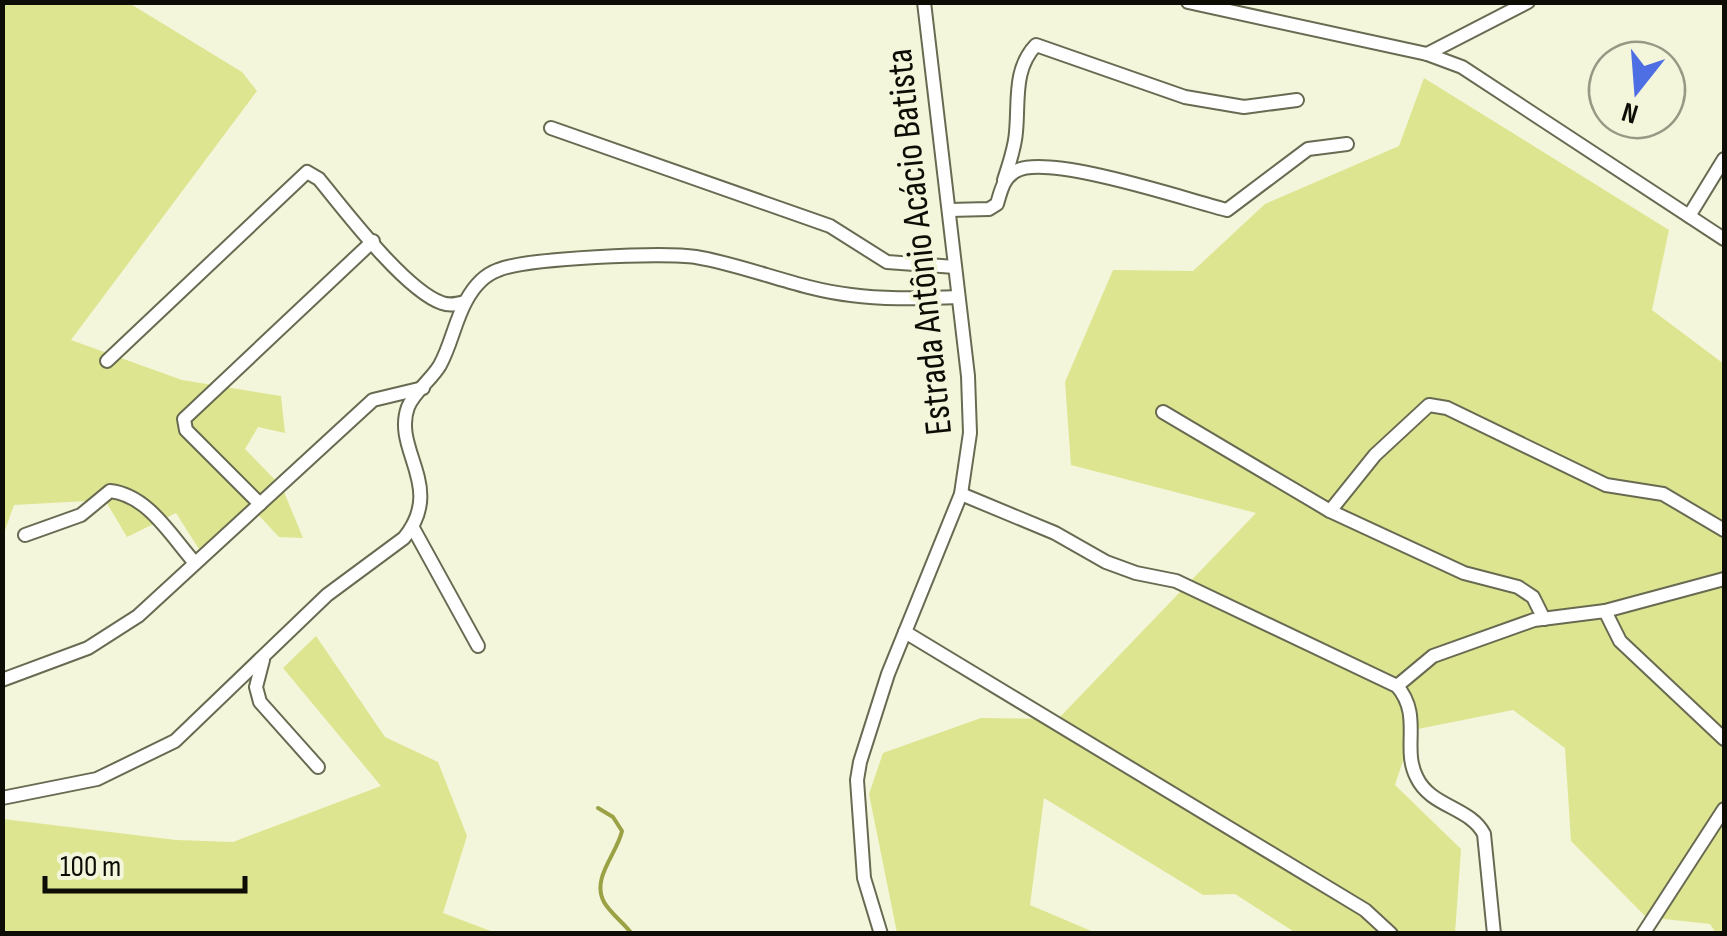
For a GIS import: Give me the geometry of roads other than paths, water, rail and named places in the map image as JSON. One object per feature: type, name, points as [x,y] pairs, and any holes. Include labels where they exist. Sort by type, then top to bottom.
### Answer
[{"type":"street","name":"Estrada Antônio Acácio Batista","points":[[881,934],[864,878],[858,780],[867,736],[961,494],[970,414],[924,2]]},
{"type":"street","points":[[1188,2],[1218,5],[1427,54],[1462,67],[1724,239]]},
{"type":"street","points":[[1427,54],[1528,2]]},
{"type":"street","points":[[949,210],[997,204],[1016,136],[1018,78],[1027,55],[1036,46],[1184,96],[1244,106],[1298,100]]},
{"type":"street","points":[[551,128],[830,226],[886,262],[955,267]]},
{"type":"street","points":[[1004,182],[1016,171],[1034,166],[1067,168],[1227,210],[1308,149],[1347,144]]},
{"type":"street","points":[[1689,216],[1724,159]]},
{"type":"street","points":[[107,360],[303,174],[313,173],[320,179],[408,280],[437,302],[465,302]]},
{"type":"street","points":[[260,504],[186,430],[184,420],[373,241]]},
{"type":"street","points":[[2,798],[98,779],[152,754],[192,726],[327,595],[404,538],[413,528],[420,502],[405,429],[408,406],[450,346],[465,302],[484,277],[514,266],[688,256],[798,286],[852,296],[958,297]]},
{"type":"street","points":[[2,680],[88,648],[138,616],[373,400],[422,388]]},
{"type":"street","points":[[1330,511],[1376,455],[1429,405],[1447,408],[1606,485],[1663,494],[1724,530]]},
{"type":"street","points":[[1164,412],[1330,511],[1464,573],[1518,588],[1533,597],[1544,619]]},
{"type":"street","points":[[25,536],[80,516],[110,491],[128,493],[143,504],[195,563]]},
{"type":"street","points":[[961,494],[1055,533],[1106,562],[1176,582],[1397,686],[1410,707],[1415,775],[1436,800],[1476,822],[1484,834],[1494,934]]},
{"type":"street","points":[[413,528],[478,646]]},
{"type":"street","points":[[1397,686],[1433,656],[1544,619],[1605,611],[1724,579]]},
{"type":"street","points":[[1605,611],[1620,642],[1724,739]]},
{"type":"street","points":[[905,632],[1364,910],[1391,934]]},
{"type":"street","points":[[263,657],[256,688],[260,702],[318,767]]},
{"type":"street","points":[[1643,934],[1724,809]]},
{"type":"waterway","points":[[598,808],[613,817],[622,831],[603,875],[601,893],[607,906],[632,934]]}]
